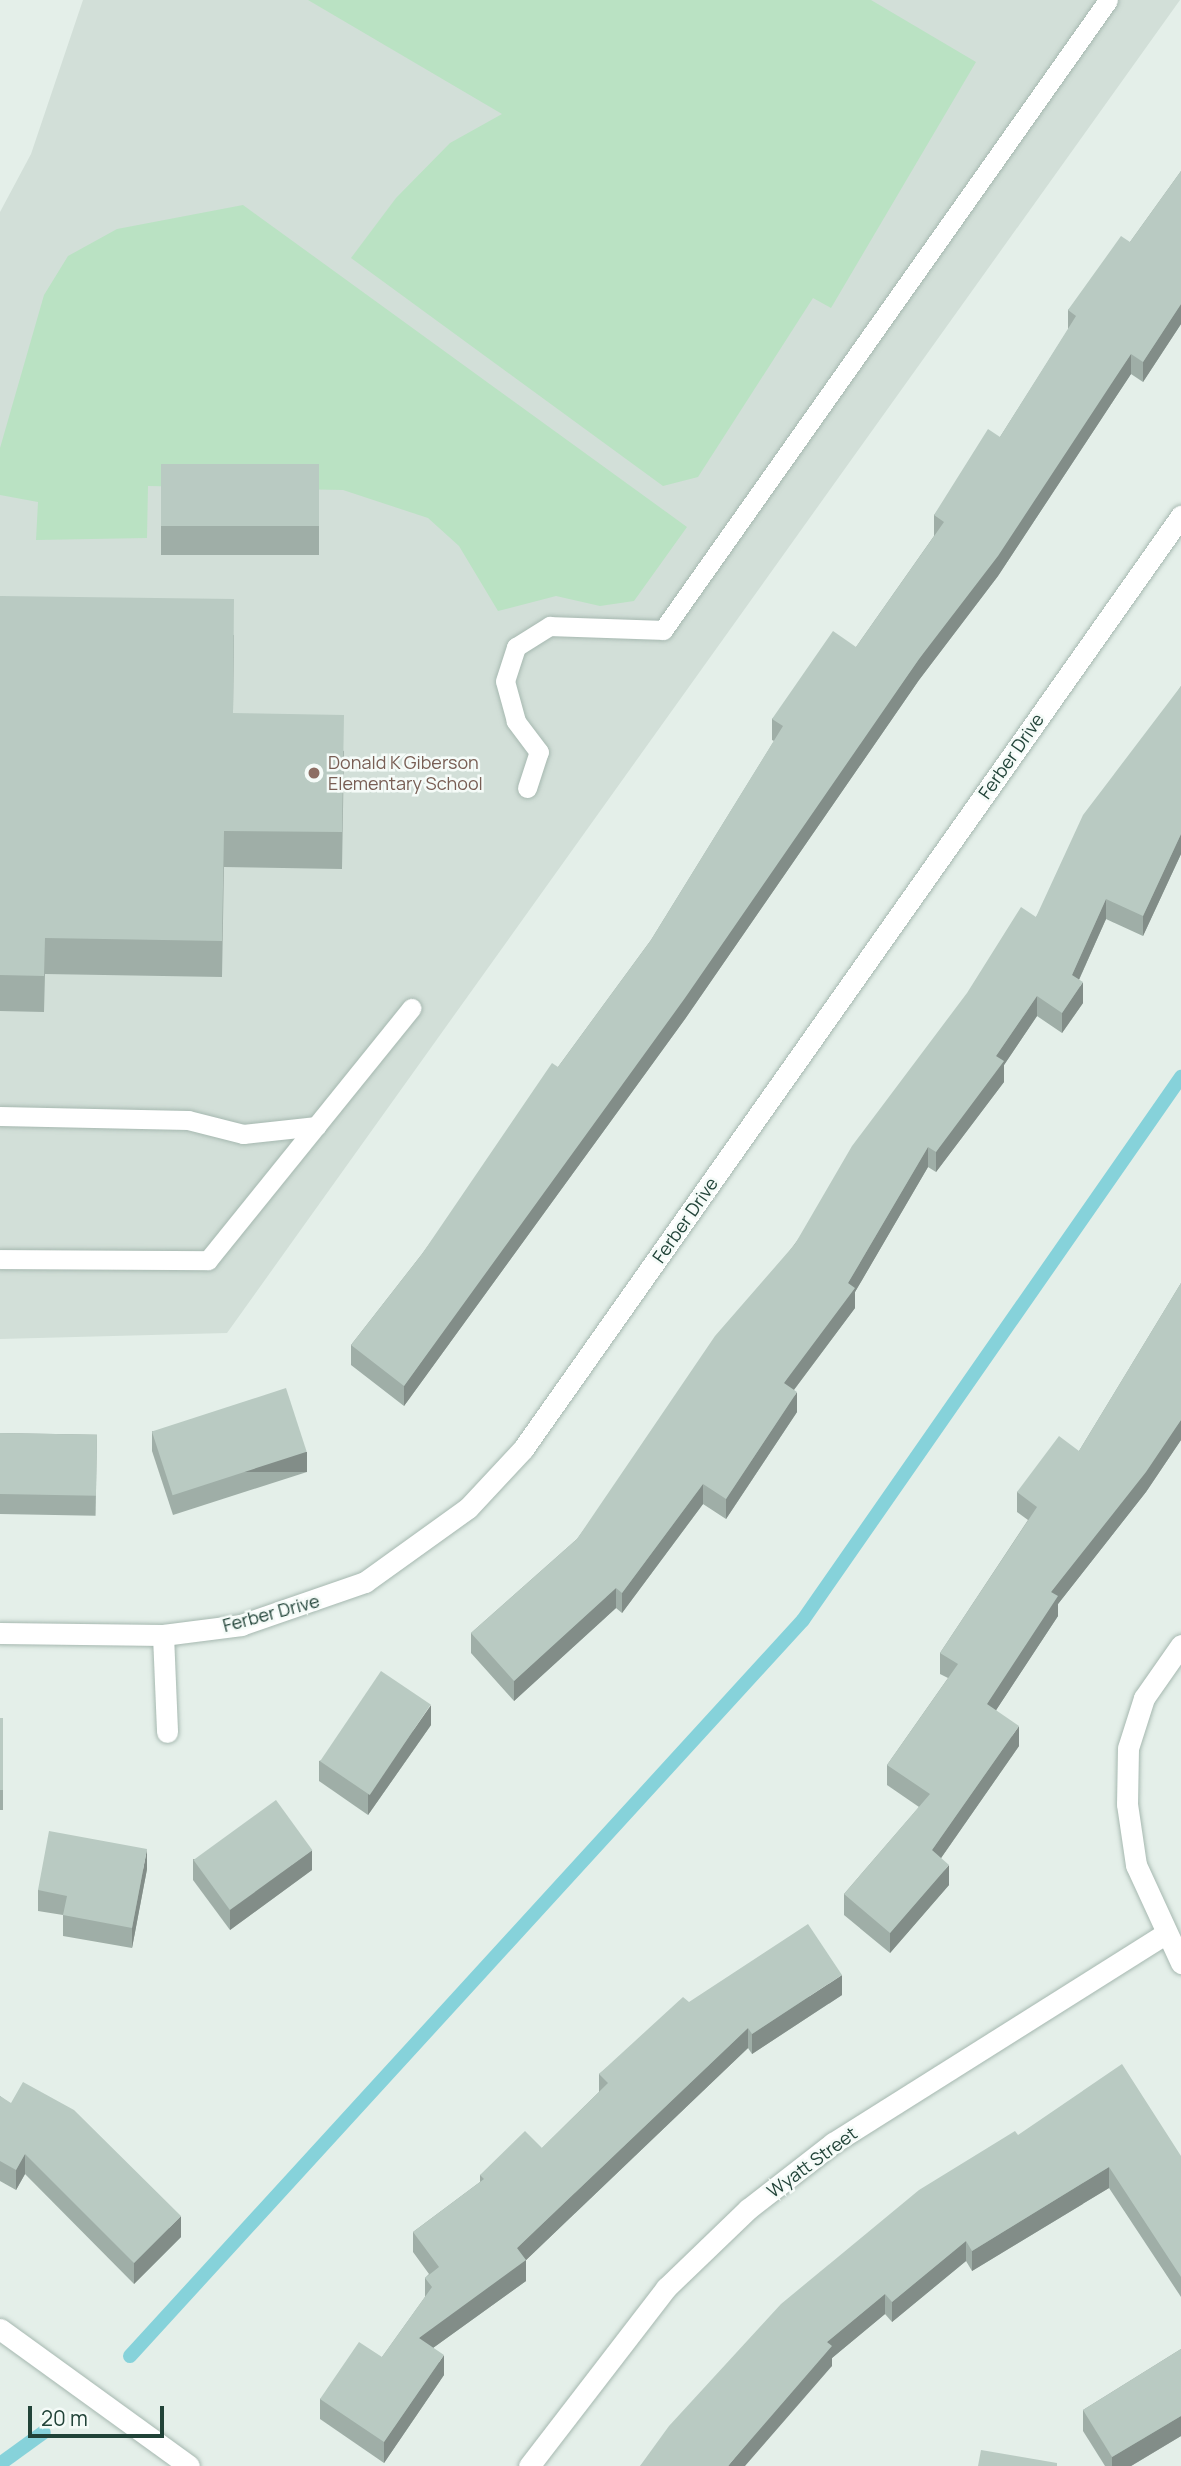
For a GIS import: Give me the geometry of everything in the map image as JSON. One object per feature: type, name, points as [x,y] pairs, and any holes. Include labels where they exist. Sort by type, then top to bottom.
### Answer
[{"type":"street","name":"Ferber Drive","points":[[0,1633],[163,1635],[242,1625],[365,1582],[426,1544],[523,1449],[1181,516]]},
{"type":"street","points":[[163,1635],[167,1732]]},
{"type":"street","points":[[1181,1645],[1144,1698],[1128,1748],[1126,1804],[1136,1865],[1163,1935],[1181,1963]]},
{"type":"street","name":"Wyatt Street","points":[[529,2466],[666,2288],[748,2209],[834,2144],[1163,1935]]},
{"type":"street","points":[[0,2329],[189,2466]]},
{"type":"lane","points":[[527,788],[539,752],[516,721],[505,681],[516,647],[550,626],[663,631],[1108,0]]},
{"type":"lane","points":[[0,1259],[208,1260],[411,1008]]},
{"type":"lane","points":[[0,1116],[188,1120],[243,1134],[317,1126]]},
{"type":"shaded area","name":"Donald K Giberson Elementary School","points":[[83,0],[1180,0],[227,1333],[0,1339],[0,212],[31,154]]},
{"type":"green space","points":[[308,0],[871,0],[976,62],[831,308],[813,298],[698,477],[663,486],[351,258],[396,198],[450,143],[502,114]]},
{"type":"green space","points":[[243,205],[687,527],[634,601],[600,606],[556,596],[498,611],[459,546],[428,518],[343,490],[148,486],[147,538],[36,540],[38,502],[0,495],[0,448],[44,295],[68,256],[117,229]]},
{"type":"building","points":[[1181,171],[1181,304],[1143,362],[1131,354],[998,556],[919,659],[685,998],[404,1386],[351,1345],[422,1254],[552,1063],[558,1067],[651,940],[783,726],[772,719],[833,631],[856,647],[944,522],[934,515],[988,429],[1000,437],[1076,316],[1068,310],[1121,236],[1130,242]]},
{"type":"building","points":[[161,464],[319,464],[319,526],[161,526]]},
{"type":"building","points":[[0,596],[234,599],[233,713],[344,715],[342,832],[224,831],[222,941],[45,938],[44,976],[0,975]]},
{"type":"building","points":[[1181,686],[1181,834],[1143,916],[1106,899],[1072,975],[1083,982],[1062,1013],[1037,996],[996,1056],[1004,1061],[936,1152],[928,1147],[848,1283],[855,1288],[784,1383],[797,1392],[726,1499],[703,1484],[622,1593],[616,1588],[514,1681],[471,1633],[577,1539],[715,1336],[795,1244],[852,1146],[967,993],[1021,907],[1036,917],[1083,815]]},
{"type":"building","points":[[1181,1283],[1181,1420],[1146,1472],[1051,1592],[1058,1596],[987,1704],[1019,1726],[932,1850],[949,1865],[890,1933],[844,1894],[930,1794],[887,1765],[958,1664],[940,1653],[1037,1507],[1017,1492],[1059,1436],[1079,1451]]},
{"type":"building","points":[[286,1388],[307,1452],[173,1495],[152,1432]]},
{"type":"building","points":[[0,1433],[97,1435],[96,1496],[0,1494]]},
{"type":"building","points":[[381,1671],[431,1705],[370,1795],[320,1761]]},
{"type":"building","points":[[0,1718],[3,1718],[3,1790],[0,1790]]},
{"type":"building","points":[[276,1800],[312,1850],[230,1910],[193,1860]]},
{"type":"building","points":[[49,1831],[147,1849],[132,1928],[63,1915],[67,1896],[38,1890]]},
{"type":"building","points":[[808,1924],[842,1975],[752,2034],[748,2028],[517,2248],[526,2260],[419,2338],[444,2355],[384,2442],[320,2399],[359,2342],[382,2357],[432,2287],[425,2278],[439,2267],[413,2232],[484,2179],[480,2175],[525,2131],[542,2148],[608,2083],[599,2074],[683,1997],[689,2002]]},
{"type":"building","points":[[1122,2064],[1181,2156],[1181,2277],[1109,2167],[972,2251],[966,2241],[892,2302],[885,2294],[827,2342],[832,2346],[728,2466],[640,2466],[669,2426],[781,2304],[919,2190],[1015,2131],[1018,2135]]},
{"type":"building","points":[[23,2082],[74,2110],[181,2216],[134,2263],[25,2154],[16,2170],[0,2161],[0,2096],[11,2103]]},
{"type":"building","points":[[1181,2349],[1181,2416],[1112,2457],[1083,2410]]},
{"type":"building","points":[[981,2450],[1057,2463],[1057,2466],[978,2466]]},
{"type":"waterway","points":[[130,2356],[803,1620],[1181,1077]]},
{"type":"waterway","points":[[0,2464],[44,2432]]},
{"type":"place","name":"Donald K Giberson Elementary School","points":[[314,773]]}]
